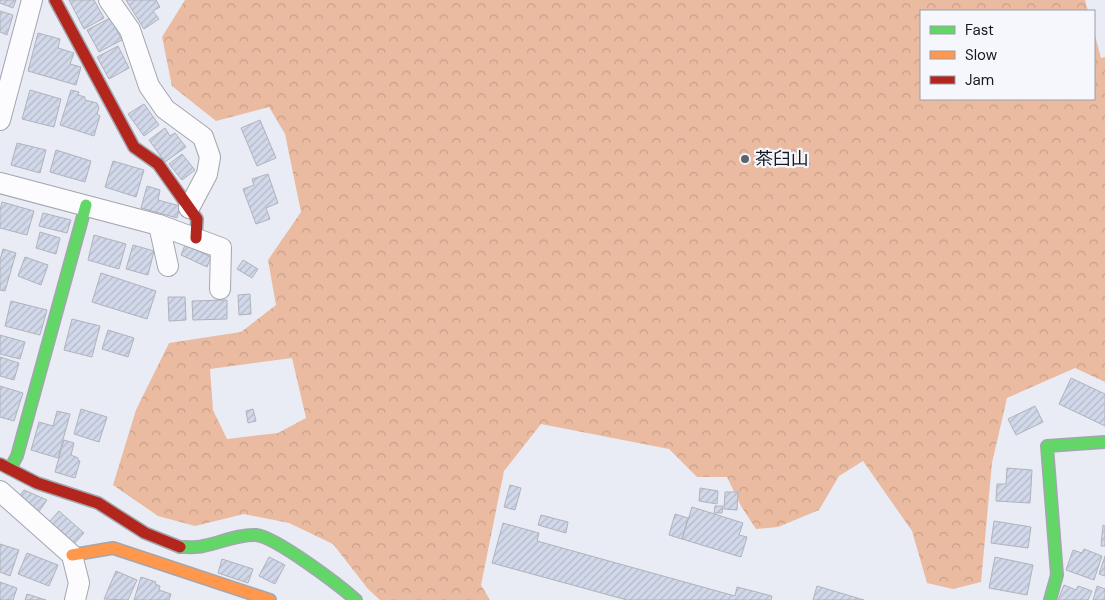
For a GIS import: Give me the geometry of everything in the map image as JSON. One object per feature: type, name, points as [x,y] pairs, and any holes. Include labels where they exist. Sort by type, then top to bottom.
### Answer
[{"type":"street","points":[[0,120],[32,0]]},
{"type":"street","points":[[55,0],[134,147],[158,164],[197,219],[196,238]]},
{"type":"street","points":[[109,0],[130,30],[149,86],[166,109],[203,137],[210,157],[207,174],[189,208]]},
{"type":"street","points":[[0,183],[159,225],[221,248],[220,289]]},
{"type":"street","points":[[86,205],[20,446],[5,467],[37,483],[98,503],[145,533],[177,547],[201,547],[238,537],[258,535],[284,547],[346,590],[356,600]]},
{"type":"street","points":[[159,225],[168,266]]},
{"type":"street","points":[[1050,600],[1057,575],[1047,446],[1105,442]]},
{"type":"street","points":[[0,491],[72,555],[79,583],[75,600]]},
{"type":"street","points":[[72,555],[113,548],[270,600]]},
{"type":"green space","points":[[185,0],[1085,0],[1088,10],[920,10],[920,100],[1095,100],[1095,36],[1101,58],[1105,57],[1105,382],[1075,368],[1007,398],[992,463],[981,582],[953,589],[927,583],[912,531],[863,461],[839,476],[819,510],[778,527],[756,529],[741,506],[727,477],[697,477],[669,449],[541,424],[504,471],[481,585],[490,600],[380,600],[368,589],[333,544],[289,523],[244,514],[195,526],[158,516],[113,485],[136,410],[169,343],[241,332],[276,305],[268,260],[301,212],[285,134],[269,107],[216,121],[172,86],[162,37]],"holes":[[[292,358],[306,418],[278,433],[227,439],[213,410],[210,369]]]},
{"type":"building","points":[[0,0],[16,0],[13,8],[0,3]]},
{"type":"building","points":[[69,0],[94,0],[104,18],[84,29]]},
{"type":"building","points":[[126,0],[156,0],[160,7],[153,11],[159,19],[144,29]]},
{"type":"building","points":[[0,11],[13,15],[7,35],[0,32]]},
{"type":"building","points":[[110,18],[122,40],[99,52],[87,30]]},
{"type":"building","points":[[38,33],[60,39],[58,48],[74,53],[70,64],[81,67],[76,85],[28,71]]},
{"type":"building","points":[[118,46],[129,68],[109,79],[97,57]]},
{"type":"building","points":[[30,90],[61,99],[54,127],[22,119]]},
{"type":"building","points":[[71,90],[79,92],[78,95],[85,97],[85,100],[97,103],[99,108],[97,114],[100,116],[94,136],[60,125]]},
{"type":"building","points":[[144,104],[159,125],[144,136],[128,114]]},
{"type":"building","points":[[260,120],[276,158],[257,166],[241,128]]},
{"type":"building","points":[[165,128],[170,136],[175,133],[186,147],[165,162],[149,140]]},
{"type":"building","points":[[17,143],[46,150],[40,173],[11,165]]},
{"type":"building","points":[[56,150],[91,161],[85,182],[50,172]]},
{"type":"building","points":[[182,154],[195,170],[182,180],[169,164]]},
{"type":"building","points":[[113,161],[144,170],[136,197],[105,187]]},
{"type":"building","points":[[268,174],[278,203],[266,208],[270,219],[256,224],[243,189],[254,185],[252,179]]},
{"type":"building","points":[[147,186],[160,190],[158,200],[180,206],[177,218],[141,208]]},
{"type":"building","points":[[2,202],[34,211],[27,235],[0,228]]},
{"type":"building","points":[[43,213],[71,220],[67,233],[39,226]]},
{"type":"building","points":[[40,232],[60,238],[56,254],[36,248]]},
{"type":"building","points":[[94,235],[126,244],[119,269],[88,260]]},
{"type":"building","points":[[133,245],[154,251],[148,275],[126,269]]},
{"type":"building","points":[[185,245],[211,257],[207,267],[181,255]]},
{"type":"building","points":[[3,249],[16,253],[5,291],[0,290],[0,260]]},
{"type":"building","points":[[25,257],[48,265],[41,285],[18,276]]},
{"type":"building","points":[[243,260],[258,269],[252,278],[237,269]]},
{"type":"building","points":[[101,273],[156,291],[147,319],[92,302]]},
{"type":"building","points":[[250,294],[251,314],[239,315],[238,295]]},
{"type":"building","points":[[168,297],[185,297],[186,320],[169,321]]},
{"type":"building","points":[[227,300],[227,319],[193,320],[192,301]]},
{"type":"building","points":[[11,301],[47,310],[40,335],[5,326]]},
{"type":"building","points":[[72,319],[100,326],[92,357],[64,350]]},
{"type":"building","points":[[108,330],[134,338],[128,357],[102,349]]},
{"type":"building","points":[[0,335],[25,342],[20,359],[0,354]]},
{"type":"building","points":[[0,357],[19,363],[14,380],[0,376]]},
{"type":"building","points":[[1071,378],[1105,394],[1105,426],[1059,404]]},
{"type":"building","points":[[0,386],[23,393],[14,421],[0,417]]},
{"type":"building","points":[[1035,406],[1043,422],[1016,435],[1008,419]]},
{"type":"building","points":[[81,409],[107,417],[99,442],[74,434]]},
{"type":"building","points":[[253,409],[256,421],[248,423],[246,411]]},
{"type":"building","points":[[57,411],[70,414],[58,458],[31,450],[39,422],[53,426]]},
{"type":"building","points":[[64,440],[74,443],[71,455],[80,461],[75,478],[55,472]]},
{"type":"building","points":[[1007,468],[1032,470],[1030,503],[996,501],[997,484],[1006,484]]},
{"type":"building","points":[[510,485],[521,488],[515,510],[504,507]]},
{"type":"building","points":[[700,488],[718,491],[717,504],[699,501]]},
{"type":"building","points":[[24,490],[47,500],[38,513],[18,498]]},
{"type":"building","points":[[725,492],[738,492],[737,510],[724,509]]},
{"type":"building","points":[[715,506],[723,506],[722,513],[714,513]]},
{"type":"building","points":[[692,507],[743,523],[739,535],[747,537],[741,557],[682,539]]},
{"type":"building","points":[[59,511],[84,533],[74,544],[49,522]]},
{"type":"building","points":[[675,514],[688,518],[682,539],[669,535]]},
{"type":"building","points":[[541,515],[568,522],[566,533],[538,525]]},
{"type":"building","points":[[994,521],[1031,527],[1028,548],[991,543]]},
{"type":"building","points":[[503,523],[539,533],[537,541],[735,596],[737,587],[772,596],[771,600],[627,600],[492,563]]},
{"type":"building","points":[[1103,525],[1105,526],[1105,546],[1101,546]]},
{"type":"building","points":[[0,544],[19,550],[10,576],[0,572]]},
{"type":"building","points":[[1084,549],[1102,556],[1094,580],[1066,570],[1073,550],[1082,553]]},
{"type":"building","points":[[27,553],[58,565],[49,586],[18,574]]},
{"type":"building","points":[[1105,556],[1105,576],[1099,574]]},
{"type":"building","points":[[269,557],[285,565],[275,584],[259,576]]},
{"type":"building","points":[[995,557],[1033,565],[1027,595],[989,588]]},
{"type":"building","points":[[222,559],[253,569],[248,583],[218,573]]},
{"type":"building","points":[[116,571],[137,580],[128,600],[104,599]]},
{"type":"building","points":[[141,577],[156,582],[155,584],[160,586],[159,590],[171,594],[169,600],[134,600]]},
{"type":"building","points":[[0,582],[17,588],[13,600],[0,600]]},
{"type":"building","points":[[1064,585],[1076,590],[1078,586],[1092,591],[1088,600],[1058,600]]},
{"type":"building","points":[[817,586],[864,600],[813,600]]},
{"type":"building","points":[[1097,586],[1105,589],[1105,600],[1093,600]]},
{"type":"building","points":[[27,594],[46,600],[25,600]]},
{"type":"traffic: fast","points":[[10,469],[17,456],[86,205]]},
{"type":"traffic: fast","points":[[1050,600],[1057,575],[1047,446],[1105,442]]},
{"type":"traffic: fast","points":[[180,547],[200,547],[236,537],[256,535],[292,552],[356,600]]},
{"type":"traffic: slow","points":[[72,555],[113,548],[270,600]]},
{"type":"traffic: jam","points":[[55,0],[134,147],[158,164],[197,219],[196,238]]},
{"type":"traffic: jam","points":[[0,464],[37,483],[98,503],[145,533],[180,547]]},
{"type":"place","name":"茶臼山","points":[[745,159]]}]
